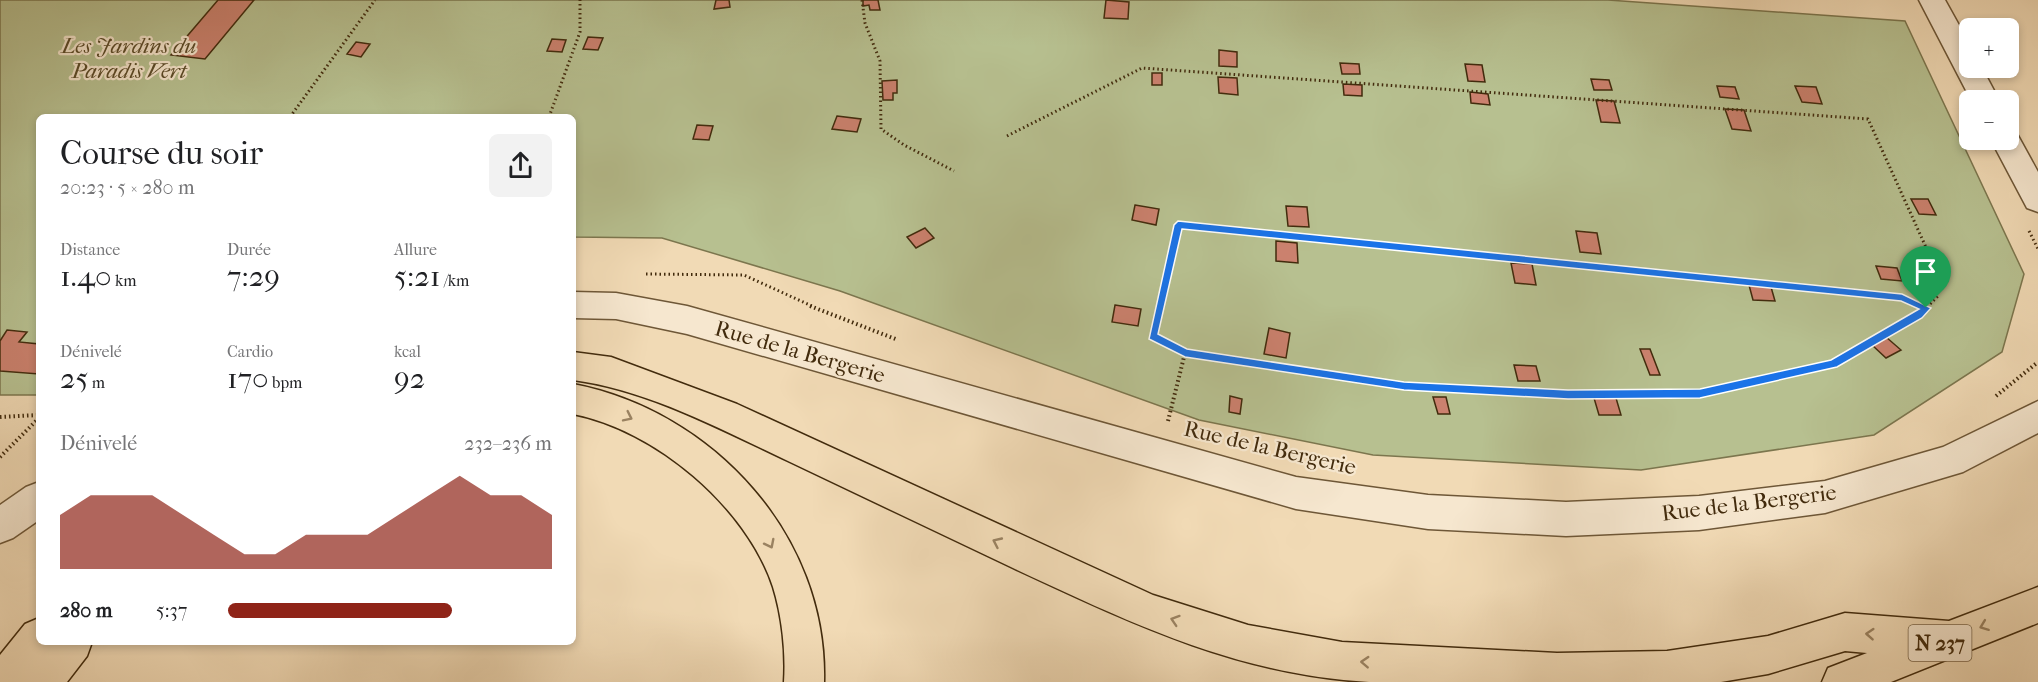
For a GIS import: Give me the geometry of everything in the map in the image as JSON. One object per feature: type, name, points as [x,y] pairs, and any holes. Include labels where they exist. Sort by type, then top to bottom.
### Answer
[{"type":"highway","points":[[576,366],[611,371],[725,415],[1148,612],[1248,644],[1342,661],[1557,673],[1667,671],[1768,655],[1845,632],[1949,640]]},
{"type":"highway","points":[[576,400],[604,405],[653,428],[710,467],[758,519],[791,584],[805,658],[804,682]]},
{"type":"highway","name":"N 237","points":[[1842,682],[2038,605]]},
{"type":"highway","points":[[4,682],[36,641]]},
{"type":"highway","points":[[43,682],[71,645]]},
{"type":"street","points":[[1932,0],[1984,84]]},
{"type":"street","points":[[2011,150],[2038,200]]},
{"type":"street","name":"Rue de la Bergerie","points":[[576,304],[616,306],[687,320],[1296,493],[1428,512],[1566,519],[1699,513],[1825,497],[1951,461],[2038,416]]},
{"type":"street","points":[[0,526],[36,501]]},
{"type":"path","points":[[292,114],[375,0]]},
{"type":"path","points":[[550,114],[580,32],[580,0]]},
{"type":"path","points":[[862,0],[865,23],[880,61],[881,129],[904,145],[954,171]]},
{"type":"path","points":[[1007,136],[1142,68],[1868,119],[1935,265],[1938,296],[1926,308],[1919,315],[1833,364],[1700,393],[1568,395],[1404,386],[1185,353],[1153,336],[1178,225],[1902,297],[1926,308]]},
{"type":"path","name":"Rue de la Bergerie","points":[[641,274],[744,275],[810,306],[909,345]]},
{"type":"path","name":"Rue de la Bergerie","points":[[1156,421],[1168,424],[1185,353]]},
{"type":"path","points":[[1992,398],[2038,362]]},
{"type":"path","points":[[0,417],[36,417]]},
{"type":"path","points":[[0,457],[36,420]]},
{"type":"green space","name":"Les Jardins du Paradis Vert","points":[[0,0],[1608,0],[1905,21],[1959,136],[1959,150],[1966,150],[2024,274],[2002,352],[1874,435],[1641,470],[1373,455],[1199,420],[840,291],[662,238],[576,237],[576,114],[36,114],[36,395],[0,395]]},
{"type":"building","points":[[218,0],[254,0],[205,59],[171,55]]},
{"type":"building","points":[[716,0],[729,0],[730,7],[714,9]]},
{"type":"building","points":[[863,0],[878,0],[880,10],[870,10],[869,5],[863,6]]},
{"type":"building","points":[[1106,0],[1129,2],[1128,19],[1104,18]]},
{"type":"building","points":[[588,37],[603,38],[598,50],[583,49]]},
{"type":"building","points":[[552,39],[566,40],[562,52],[547,51]]},
{"type":"building","points":[[356,42],[370,44],[361,57],[347,54]]},
{"type":"building","points":[[1219,50],[1237,52],[1237,67],[1219,66]]},
{"type":"building","points":[[1340,63],[1359,64],[1360,74],[1342,74]]},
{"type":"building","points":[[1465,64],[1482,65],[1485,82],[1468,81]]},
{"type":"building","points":[[1152,73],[1162,73],[1162,85],[1152,85]]},
{"type":"building","points":[[1218,77],[1237,78],[1238,95],[1219,93]]},
{"type":"building","points":[[1591,79],[1609,80],[1612,90],[1594,90]]},
{"type":"building","points":[[897,80],[897,93],[893,93],[893,100],[883,100],[882,81]]},
{"type":"building","points":[[1343,84],[1362,85],[1362,96],[1344,95]]},
{"type":"building","points":[[1717,86],[1735,87],[1739,99],[1720,97]]},
{"type":"building","points":[[1795,86],[1816,87],[1822,104],[1802,102]]},
{"type":"building","points":[[1470,92],[1488,94],[1490,105],[1471,103]]},
{"type":"building","points":[[1596,100],[1614,101],[1620,123],[1601,122]]},
{"type":"building","points":[[1725,109],[1744,110],[1751,131],[1732,129]]},
{"type":"building","points":[[837,116],[861,119],[857,132],[832,129]]},
{"type":"building","points":[[697,125],[713,126],[709,140],[693,139]]},
{"type":"building","points":[[1911,199],[1928,199],[1936,215],[1919,214]]},
{"type":"building","points":[[1135,205],[1159,209],[1156,225],[1132,220]]},
{"type":"building","points":[[1286,206],[1307,207],[1309,227],[1288,226]]},
{"type":"building","points":[[925,228],[934,238],[916,248],[907,237]]},
{"type":"building","points":[[1576,231],[1597,233],[1601,254],[1580,252]]},
{"type":"building","points":[[1276,241],[1297,243],[1298,263],[1276,261]]},
{"type":"building","points":[[1511,263],[1532,264],[1536,285],[1515,283]]},
{"type":"building","points":[[1876,266],[1897,268],[1902,281],[1881,279]]},
{"type":"building","points":[[1749,285],[1771,287],[1775,301],[1753,300]]},
{"type":"building","points":[[1115,305],[1141,309],[1138,326],[1112,322]]},
{"type":"building","points":[[1269,328],[1290,333],[1286,358],[1264,354]]},
{"type":"building","points":[[7,330],[27,332],[19,342],[36,344],[36,374],[0,371],[0,341]]},
{"type":"building","points":[[1886,337],[1901,350],[1886,358],[1872,345]]},
{"type":"building","points":[[1640,349],[1650,349],[1660,375],[1650,375]]},
{"type":"building","points":[[1514,365],[1536,366],[1540,381],[1518,381]]},
{"type":"building","points":[[1230,396],[1242,399],[1240,414],[1229,412]]},
{"type":"building","points":[[1433,397],[1446,397],[1450,414],[1438,414]]},
{"type":"building","points":[[1594,398],[1616,398],[1621,415],[1599,415]]},
{"type":"route","points":[[1178,225],[1902,297],[1926,308],[1919,315],[1833,364],[1700,393],[1568,395],[1404,386],[1185,353],[1153,336],[1178,225]]}]
